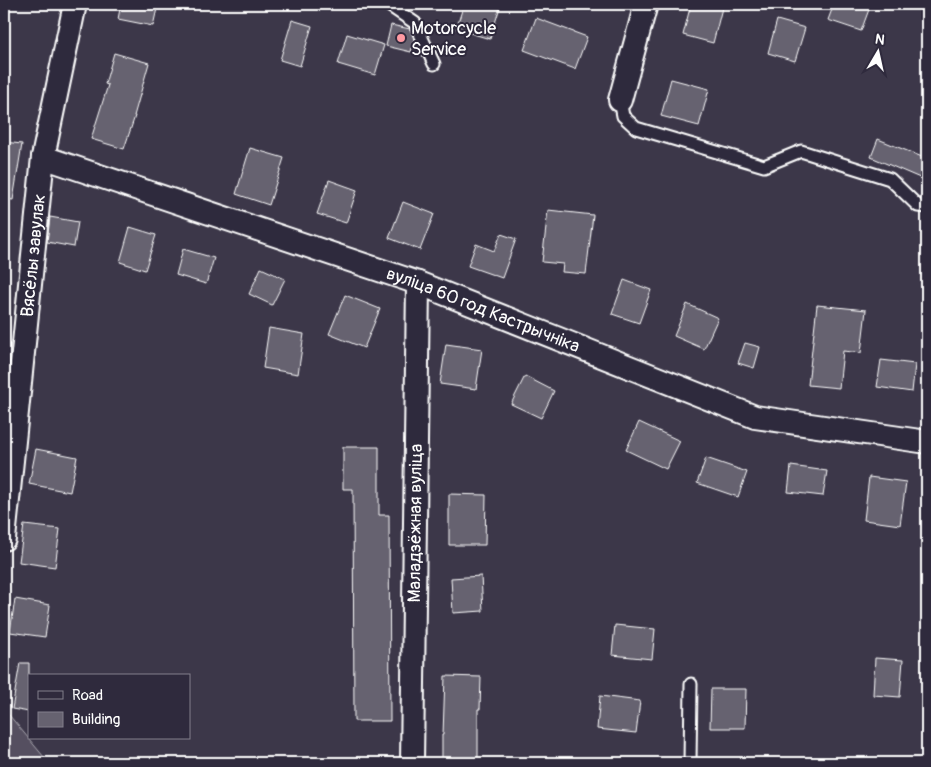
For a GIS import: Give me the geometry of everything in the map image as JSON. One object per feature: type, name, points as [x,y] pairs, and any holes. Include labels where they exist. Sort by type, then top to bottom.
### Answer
[{"type":"street","name":"Вясёлы завулак","points":[[4,539],[43,158],[75,4]]},
{"type":"street","points":[[620,100],[646,4]]},
{"type":"street","name":"вуліца 60 год Кастрычніка","points":[[43,158],[418,283],[755,417],[927,442]]},
{"type":"street","name":"Маладзёжная вуліца","points":[[412,763],[418,283]]},
{"type":"lane","points":[[387,4],[415,23],[434,64]]},
{"type":"lane","points":[[620,100],[622,116],[636,128],[764,166],[801,151],[890,179],[918,206],[927,207]]},
{"type":"lane","points":[[690,763],[691,684]]},
{"type":"shaded area","points":[[4,709],[49,763],[4,763]]},
{"type":"building","points":[[121,4],[158,4],[153,26],[118,19]]},
{"type":"building","points":[[464,4],[501,4],[490,39],[456,29]]},
{"type":"building","points":[[691,4],[723,4],[713,43],[683,35]]},
{"type":"building","points":[[834,4],[871,4],[861,31],[828,20]]},
{"type":"building","points":[[536,18],[587,37],[575,69],[524,50]]},
{"type":"building","points":[[292,20],[312,26],[300,66],[280,60]]},
{"type":"building","points":[[777,20],[805,28],[795,61],[768,53]]},
{"type":"building","name":"Motorcycle Service","points":[[391,25],[410,29],[414,39],[411,52],[386,46]]},
{"type":"building","points":[[347,34],[384,45],[375,75],[338,64]]},
{"type":"building","points":[[114,53],[149,63],[124,149],[91,139],[108,85],[105,84]]},
{"type":"building","points":[[671,79],[709,89],[699,126],[661,116]]},
{"type":"building","points":[[878,139],[927,159],[920,178],[871,157]]},
{"type":"building","points":[[4,142],[22,144],[13,200],[4,199]]},
{"type":"building","points":[[250,148],[284,158],[269,205],[236,194]]},
{"type":"building","points":[[329,180],[357,190],[346,223],[317,214]]},
{"type":"building","points":[[403,202],[434,214],[420,250],[389,238]]},
{"type":"building","points":[[548,210],[593,215],[586,274],[562,272],[563,264],[542,262]]},
{"type":"building","points":[[50,217],[78,222],[74,247],[47,242]]},
{"type":"building","points":[[130,227],[156,235],[145,270],[120,262]]},
{"type":"building","points":[[501,234],[516,239],[502,278],[468,266],[476,244],[494,251]]},
{"type":"building","points":[[183,249],[214,258],[206,284],[176,275]]},
{"type":"building","points":[[261,268],[285,279],[272,305],[249,294]]},
{"type":"building","points":[[624,280],[651,290],[639,323],[612,314]]},
{"type":"building","points":[[345,295],[380,309],[364,348],[329,334]]},
{"type":"building","points":[[687,304],[718,318],[704,349],[674,336]]},
{"type":"building","points":[[817,305],[866,310],[861,353],[843,351],[839,388],[808,385]]},
{"type":"building","points":[[269,328],[304,334],[298,374],[263,368]]},
{"type":"building","points":[[745,343],[760,347],[754,368],[738,363]]},
{"type":"building","points":[[446,344],[482,349],[476,389],[440,384]]},
{"type":"building","points":[[881,360],[915,364],[912,392],[877,387]]},
{"type":"building","points":[[525,376],[554,391],[541,418],[511,404]]},
{"type":"building","points":[[639,422],[680,441],[666,469],[626,450]]},
{"type":"building","points":[[343,447],[379,447],[379,515],[389,515],[390,721],[354,721],[353,489],[343,489]]},
{"type":"building","points":[[36,449],[77,457],[70,492],[29,484]]},
{"type":"building","points":[[706,458],[747,472],[738,497],[697,483]]},
{"type":"building","points":[[791,466],[827,471],[823,496],[788,492]]},
{"type":"building","points":[[869,477],[906,482],[900,525],[864,520]]},
{"type":"building","points":[[449,494],[486,495],[485,545],[449,545]]},
{"type":"building","points":[[24,525],[60,529],[55,567],[19,562]]},
{"type":"building","points":[[481,576],[483,611],[453,613],[451,578]]},
{"type":"building","points":[[15,599],[50,605],[45,637],[10,632]]},
{"type":"building","points":[[615,625],[655,629],[652,659],[612,655]]},
{"type":"building","points":[[875,658],[903,660],[900,697],[873,695]]},
{"type":"building","points":[[20,663],[29,663],[28,712],[12,709]]},
{"type":"building","points":[[445,676],[481,677],[480,709],[478,709],[478,763],[442,763]]},
{"type":"building","points":[[711,689],[746,689],[745,728],[710,728]]},
{"type":"building","points":[[600,696],[640,701],[636,733],[597,729]]},
{"type":"place","name":"Motorcycle Service","points":[[401,38]]}]
